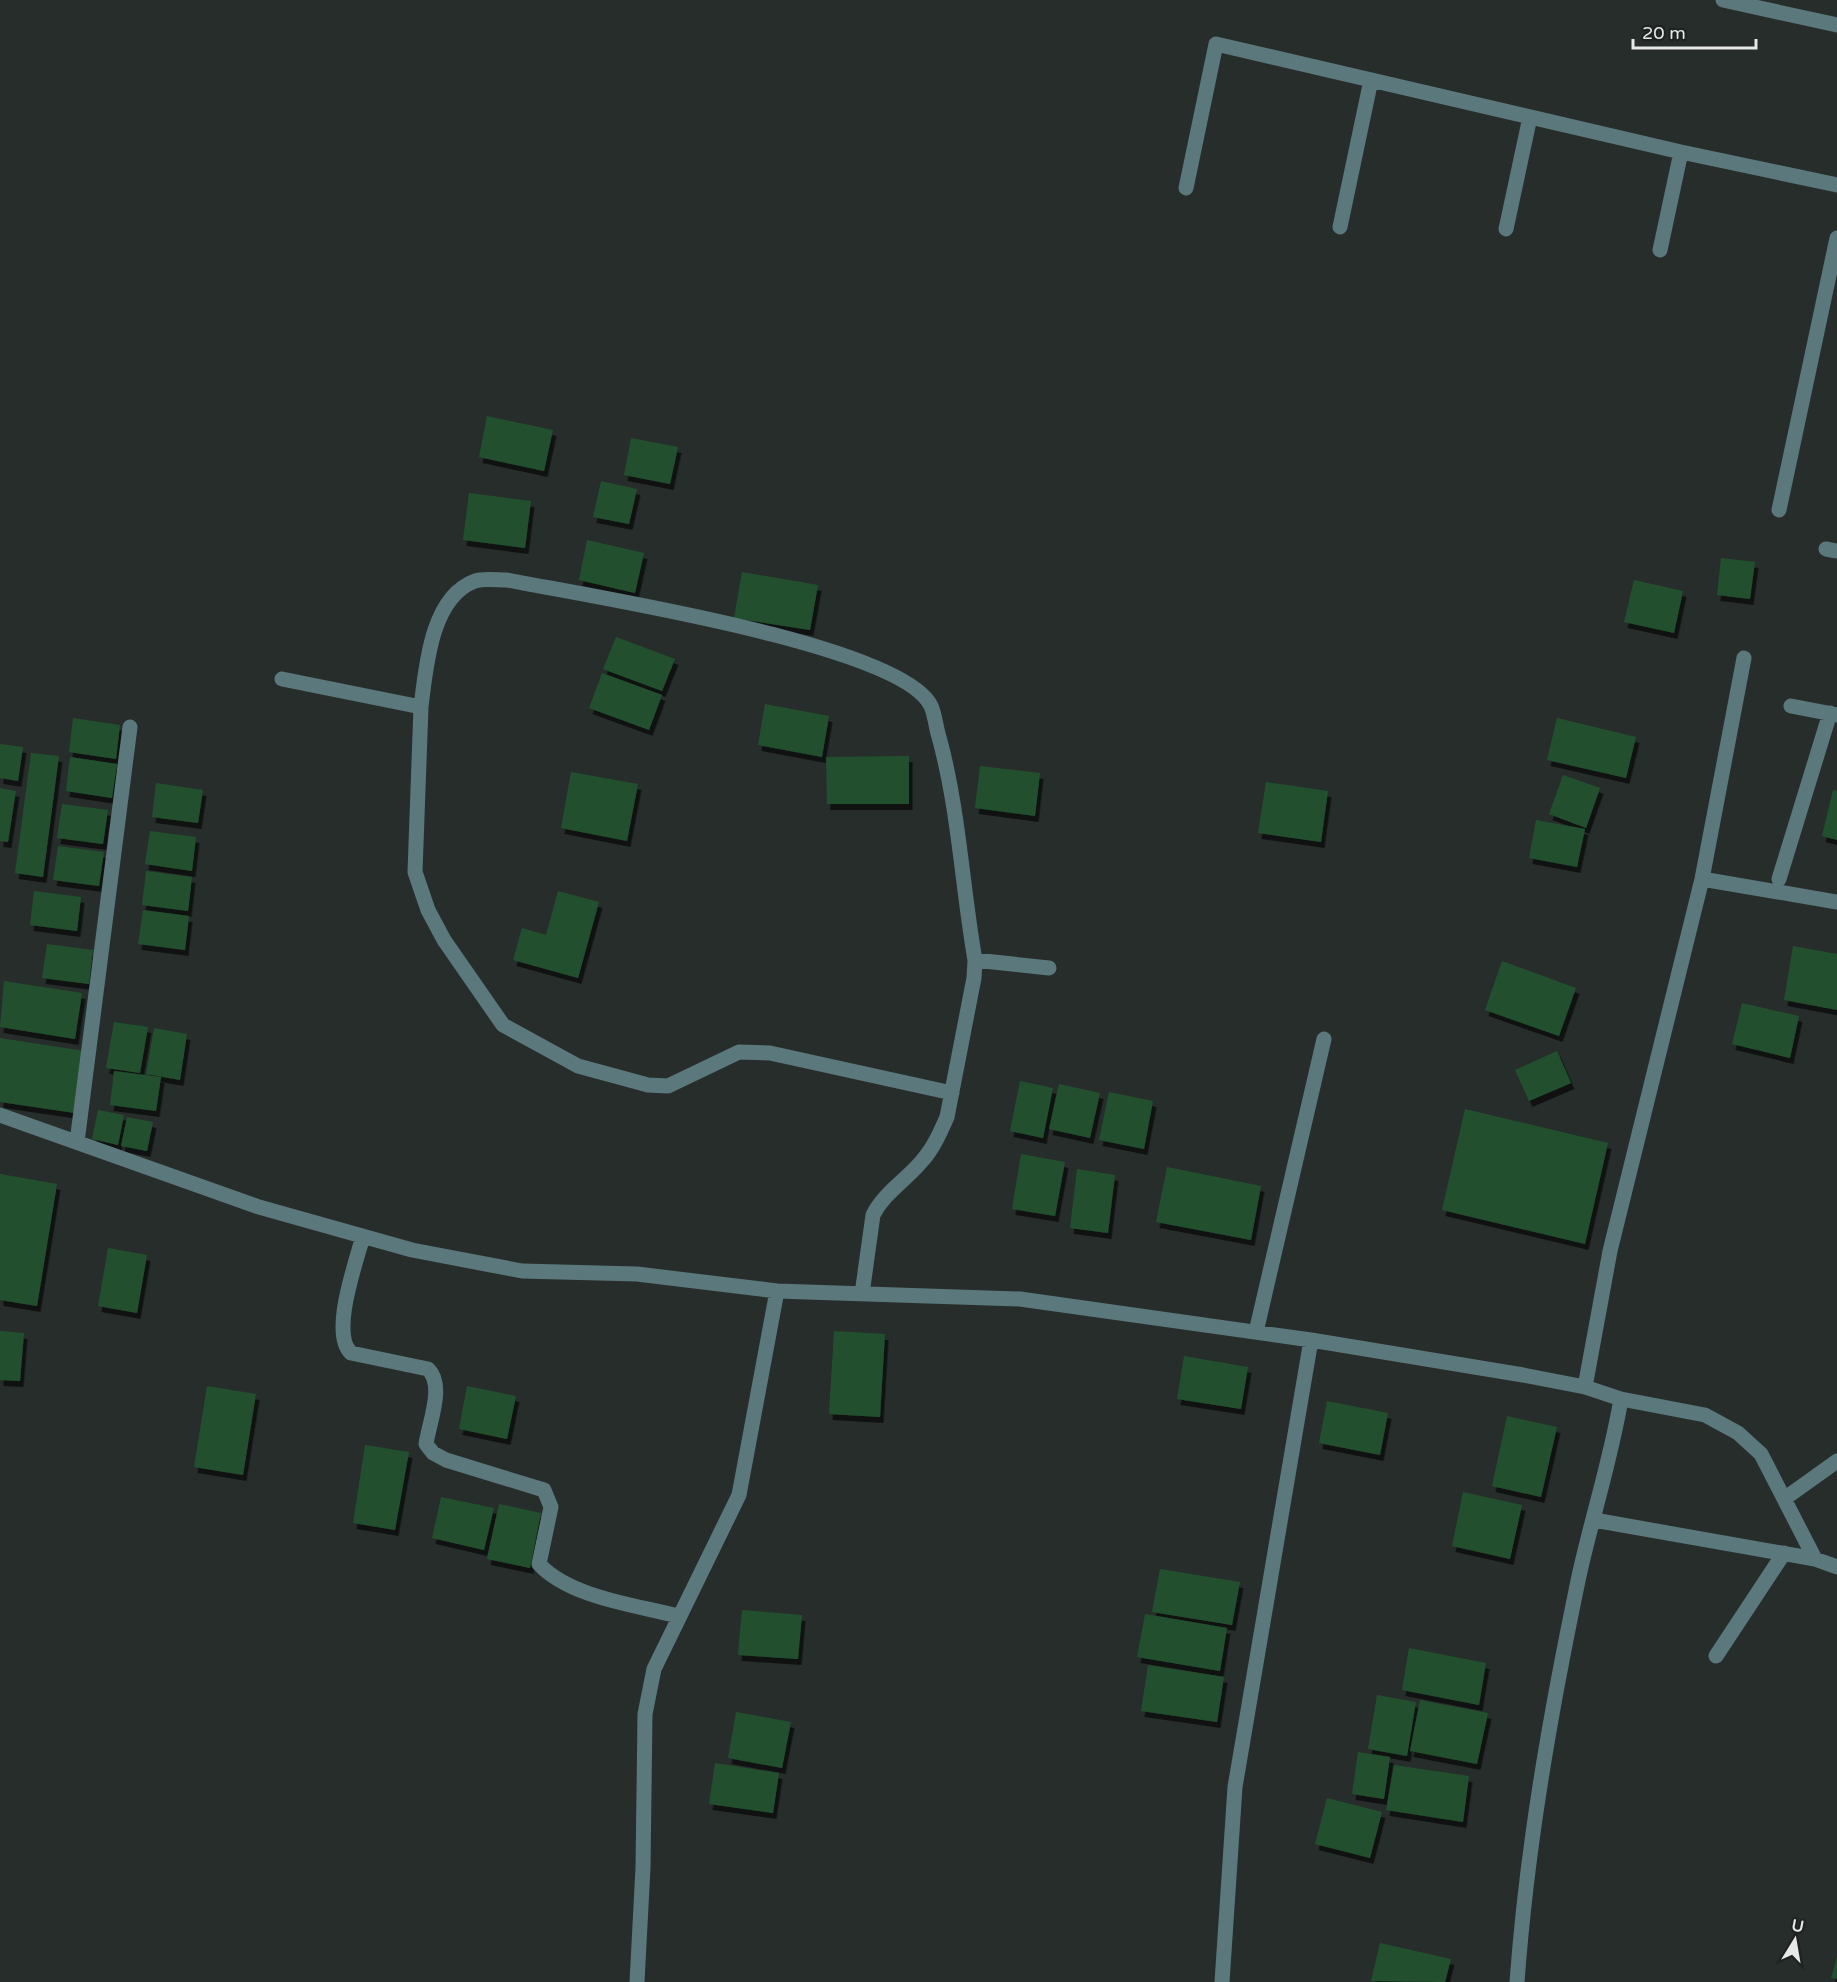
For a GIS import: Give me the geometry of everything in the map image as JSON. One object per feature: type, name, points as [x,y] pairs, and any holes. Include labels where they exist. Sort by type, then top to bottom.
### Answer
[{"type":"street","points":[[1723,0],[1837,25]]},
{"type":"street","points":[[1186,188],[1216,44],[1682,152],[1837,185]]},
{"type":"street","points":[[1340,227],[1371,80]]},
{"type":"street","points":[[1506,229],[1530,117]]},
{"type":"street","points":[[1660,250],[1682,152]]},
{"type":"street","points":[[1779,510],[1837,238]]},
{"type":"street","points":[[862,1294],[873,1215],[878,1205],[922,1161],[940,1135],[952,1093],[974,978],[975,960],[946,762],[931,706],[911,684],[871,664],[808,644],[726,624],[507,580],[476,581],[450,597],[429,646],[421,707],[415,872],[428,910],[444,940],[503,1025],[578,1066],[648,1085],[668,1086],[739,1052],[760,1052],[952,1093]]},
{"type":"street","points":[[1585,1387],[1610,1251],[1702,879],[1744,658]]},
{"type":"street","points":[[282,679],[421,707]]},
{"type":"street","points":[[1779,879],[1834,714],[1791,706]]},
{"type":"street","points":[[77,1142],[130,728]]},
{"type":"street","points":[[1702,879],[1837,902]]},
{"type":"street","points":[[975,960],[1049,968]]},
{"type":"street","points":[[1256,1332],[1324,1039]]},
{"type":"street","points":[[0,1115],[259,1207],[412,1250],[522,1271],[636,1274],[777,1291],[1020,1299],[1311,1340],[1585,1387],[1621,1399],[1705,1415],[1738,1433],[1761,1454],[1815,1559]]},
{"type":"street","points":[[363,1236],[342,1322],[344,1342],[351,1353],[428,1369],[433,1375],[436,1391],[426,1444],[433,1454],[544,1490],[551,1507],[538,1564],[550,1576],[569,1587],[678,1617]]},
{"type":"street","points":[[637,1982],[643,1868],[645,1714],[654,1670],[678,1617],[705,1570],[739,1495],[777,1291]]},
{"type":"street","points":[[1222,1982],[1235,1787],[1311,1340]]},
{"type":"street","points":[[1517,1982],[1546,1739],[1580,1573],[1614,1445],[1621,1399]]},
{"type":"street","points":[[1784,1499],[1837,1461]]},
{"type":"street","points":[[1594,1520],[1784,1553],[1815,1559],[1837,1567]]},
{"type":"street","points":[[1716,1656],[1784,1553]]},
{"type":"building","points":[[487,416],[553,430],[544,471],[479,457]]},
{"type":"building","points":[[631,438],[678,447],[670,484],[624,475]]},
{"type":"building","points":[[601,481],[637,489],[629,524],[593,517]]},
{"type":"building","points":[[469,493],[531,501],[525,548],[463,540]]},
{"type":"building","points":[[587,540],[644,553],[635,593],[579,580]]},
{"type":"building","points":[[1721,558],[1755,562],[1750,599],[1717,595]]},
{"type":"building","points":[[742,572],[818,585],[810,630],[734,618]]},
{"type":"building","points":[[1634,580],[1683,591],[1674,633],[1624,622]]},
{"type":"building","points":[[616,637],[675,659],[662,691],[603,669]]},
{"type":"building","points":[[602,673],[662,695],[649,730],[589,708]]},
{"type":"building","points":[[765,704],[829,716],[822,757],[758,745]]},
{"type":"building","points":[[73,718],[120,725],[116,759],[69,752]]},
{"type":"building","points":[[1557,718],[1636,737],[1626,778],[1547,760]]},
{"type":"building","points":[[0,744],[23,747],[18,781],[0,778]]},
{"type":"building","points":[[31,753],[59,756],[43,877],[15,873]]},
{"type":"building","points":[[909,756],[909,804],[827,804],[826,757]]},
{"type":"building","points":[[70,757],[117,764],[112,798],[66,791]]},
{"type":"building","points":[[980,766],[1040,773],[1035,816],[975,808]]},
{"type":"building","points":[[571,772],[638,784],[627,841],[561,828]]},
{"type":"building","points":[[1563,775],[1600,788],[1586,828],[1549,814]]},
{"type":"building","points":[[1266,782],[1328,791],[1321,842],[1258,833]]},
{"type":"building","points":[[156,783],[203,790],[198,823],[152,817]]},
{"type":"building","points":[[0,788],[16,791],[8,842],[0,841]]},
{"type":"building","points":[[1833,790],[1837,791],[1837,840],[1822,836]]},
{"type":"building","points":[[62,804],[108,810],[103,844],[57,838]]},
{"type":"building","points":[[1536,820],[1585,829],[1577,867],[1529,858]]},
{"type":"building","points":[[150,831],[196,837],[192,871],[145,864]]},
{"type":"building","points":[[58,846],[104,852],[99,886],[53,880]]},
{"type":"building","points":[[146,871],[192,877],[188,911],[142,905]]},
{"type":"building","points":[[34,891],[81,897],[77,931],[30,925]]},
{"type":"building","points":[[558,891],[599,902],[578,978],[513,960],[522,928],[546,935]]},
{"type":"building","points":[[143,910],[189,916],[185,950],[138,944]]},
{"type":"building","points":[[47,944],[93,950],[89,984],[42,978]]},
{"type":"building","points":[[1793,946],[1837,954],[1837,1010],[1784,1000]]},
{"type":"building","points":[[1502,961],[1576,988],[1559,1036],[1485,1010]]},
{"type":"building","points":[[4,981],[82,993],[75,1039],[0,1027]]},
{"type":"building","points":[[1742,1003],[1799,1016],[1790,1058],[1732,1044]]},
{"type":"building","points":[[114,1022],[148,1027],[140,1073],[106,1068]]},
{"type":"building","points":[[154,1028],[187,1034],[180,1080],[146,1074]]},
{"type":"building","points":[[0,1038],[84,1051],[75,1113],[0,1102]]},
{"type":"building","points":[[1557,1051],[1571,1083],[1529,1101],[1515,1070]]},
{"type":"building","points":[[114,1071],[161,1077],[156,1111],[110,1105]]},
{"type":"building","points":[[1020,1081],[1053,1088],[1043,1138],[1010,1131]]},
{"type":"building","points":[[1059,1084],[1100,1093],[1090,1138],[1049,1129]]},
{"type":"building","points":[[1109,1092],[1153,1101],[1144,1149],[1099,1140]]},
{"type":"building","points":[[1465,1109],[1608,1143],[1585,1244],[1442,1210]]},
{"type":"building","points":[[98,1110],[124,1115],[118,1145],[92,1139]]},
{"type":"building","points":[[127,1117],[153,1122],[147,1151],[121,1146]]},
{"type":"building","points":[[1021,1154],[1065,1162],[1055,1216],[1012,1209]]},
{"type":"building","points":[[1167,1167],[1261,1186],[1251,1240],[1156,1222]]},
{"type":"building","points":[[1077,1169],[1115,1175],[1108,1233],[1070,1228]]},
{"type":"building","points":[[0,1174],[57,1184],[37,1306],[0,1300]]},
{"type":"building","points":[[108,1248],[147,1255],[137,1313],[98,1306]]},
{"type":"building","points":[[0,1331],[24,1333],[20,1381],[0,1380]]},
{"type":"building","points":[[834,1331],[885,1334],[880,1417],[829,1414]]},
{"type":"building","points":[[1184,1356],[1248,1367],[1241,1409],[1177,1399]]},
{"type":"building","points":[[207,1386],[256,1394],[243,1475],[194,1467]]},
{"type":"building","points":[[467,1386],[516,1396],[507,1439],[459,1429]]},
{"type":"building","points":[[1327,1401],[1388,1413],[1380,1455],[1319,1443]]},
{"type":"building","points":[[1507,1416],[1557,1427],[1541,1497],[1492,1486]]},
{"type":"building","points":[[365,1445],[409,1452],[395,1530],[353,1523]]},
{"type":"building","points":[[1463,1492],[1522,1505],[1510,1559],[1452,1546]]},
{"type":"building","points":[[441,1497],[494,1508],[484,1550],[432,1538]]},
{"type":"building","points":[[499,1504],[541,1513],[530,1568],[487,1559]]},
{"type":"building","points":[[1160,1569],[1240,1582],[1232,1625],[1152,1612]]},
{"type":"building","points":[[742,1610],[802,1615],[798,1659],[738,1655]]},
{"type":"building","points":[[1145,1614],[1227,1628],[1220,1671],[1137,1657]]},
{"type":"building","points":[[1409,1648],[1486,1663],[1479,1705],[1402,1690]]},
{"type":"building","points":[[1148,1665],[1224,1677],[1217,1722],[1141,1711]]},
{"type":"building","points":[[1377,1695],[1416,1702],[1407,1756],[1368,1749]]},
{"type":"building","points":[[1420,1700],[1488,1713],[1477,1764],[1410,1751]]},
{"type":"building","points":[[736,1712],[791,1722],[782,1768],[728,1758]]},
{"type":"building","points":[[1358,1752],[1390,1757],[1384,1799],[1352,1794]]},
{"type":"building","points":[[715,1763],[779,1773],[773,1813],[709,1804]]},
{"type":"building","points":[[1394,1765],[1469,1776],[1463,1822],[1386,1810]]},
{"type":"building","points":[[1327,1798],[1382,1812],[1370,1858],[1315,1844]]},
{"type":"building","points":[[1380,1943],[1451,1959],[1445,1982],[1371,1981]]},
{"type":"building","points":[[1837,1957],[1837,1979],[1831,1978]]}]
